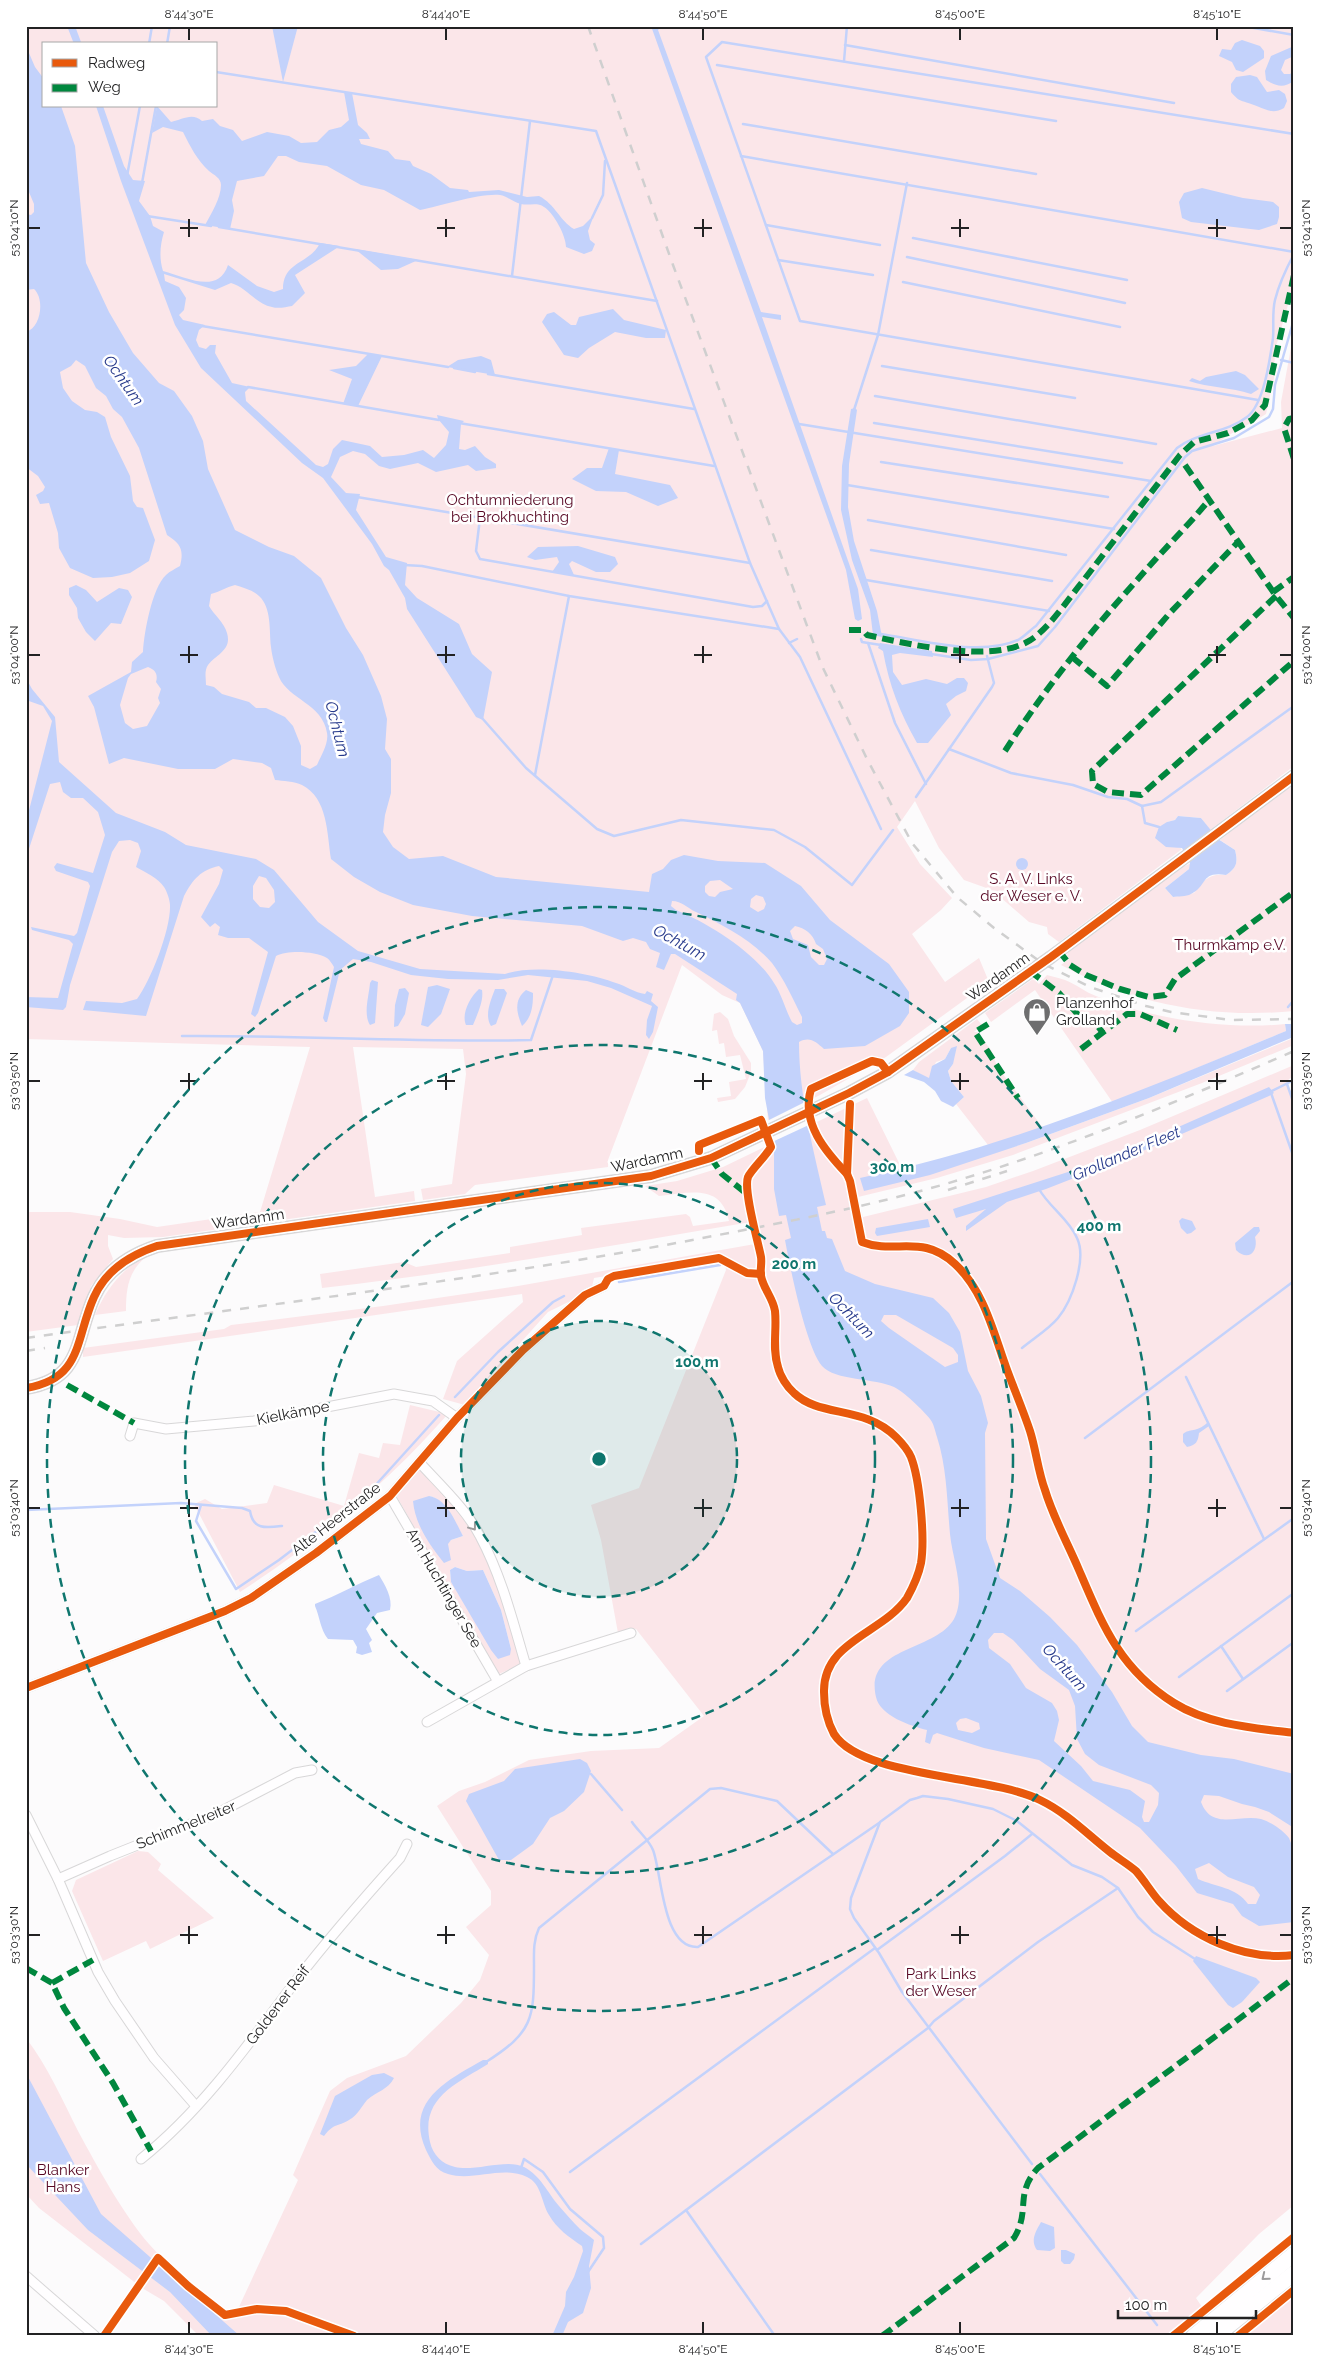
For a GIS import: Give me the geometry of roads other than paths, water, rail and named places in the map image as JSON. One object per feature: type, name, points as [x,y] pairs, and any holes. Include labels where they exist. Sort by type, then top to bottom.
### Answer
[{"type":"highway","points":[[1194,2336],[1294,2254]]},
{"type":"highway","points":[[1216,2336],[1294,2273]]},
{"type":"street","name":"Wardamm","points":[[26,1388],[53,1379],[68,1367],[78,1346],[94,1297],[117,1266],[134,1254],[157,1246],[651,1176],[711,1158],[812,1111],[888,1072],[1051,957],[1294,776]]},
{"type":"street","name":"Alte Heerstraße","points":[[26,1688],[225,1611],[251,1598],[316,1553],[390,1496],[457,1418],[523,1350],[585,1295],[604,1286]]},
{"type":"street","name":"Kielkämpe","points":[[130,1436],[134,1424],[166,1429],[254,1421],[394,1394],[433,1401],[457,1418]]},
{"type":"street","points":[[420,1463],[450,1496],[479,1535],[506,1599],[526,1666]]},
{"type":"street","name":"Am Huchtinger See","points":[[390,1496],[497,1680]]},
{"type":"street","points":[[427,1722],[494,1685],[497,1680],[526,1666],[631,1632]]},
{"type":"street","name":"Schimmelreiter","points":[[58,1879],[218,1813],[295,1772],[312,1770]]},
{"type":"street","points":[[26,1815],[58,1879],[98,1972],[114,2001],[154,2058],[196,2106]]},
{"type":"street","name":"Goldener Reif","points":[[141,2159],[196,2106],[235,2062],[325,1944],[400,1858],[407,1844]]},
{"type":"street","points":[[26,2276],[95,2336]]},
{"type":"water","points":[[67,26],[75,26],[81,42],[73,42]]},
{"type":"water","points":[[272,26],[298,26],[283,82]]},
{"type":"water","points":[[651,26],[661,26],[658,30],[761,312],[781,315],[781,320],[762,317],[858,589],[862,619],[858,621],[855,619],[846,570]]},
{"type":"water","points":[[1242,40],[1260,46],[1264,51],[1264,58],[1243,72],[1236,70],[1232,62],[1219,56],[1222,49],[1231,50],[1235,43]]},
{"type":"water","name":"Ochtum","points":[[26,46],[35,67],[42,76],[42,108],[62,108],[75,146],[86,263],[109,312],[133,353],[159,383],[174,391],[192,416],[203,441],[208,469],[235,530],[269,547],[294,556],[321,578],[346,628],[363,655],[381,696],[387,719],[385,749],[391,759],[391,793],[383,832],[393,847],[409,859],[443,856],[496,877],[649,892],[652,874],[663,869],[671,860],[684,855],[718,861],[765,863],[801,886],[830,920],[889,964],[909,992],[909,1013],[900,1026],[865,1046],[824,1049],[810,1040],[799,1042],[804,1104],[826,1205],[817,1207],[822,1231],[825,1231],[827,1238],[832,1239],[845,1271],[875,1284],[933,1298],[949,1313],[960,1332],[968,1371],[981,1396],[988,1423],[985,1433],[986,1539],[1000,1578],[1020,1591],[1050,1617],[1077,1645],[1112,1692],[1132,1726],[1148,1742],[1201,1755],[1234,1759],[1294,1774],[1294,1828],[1269,1812],[1219,1796],[1204,1795],[1201,1802],[1206,1811],[1219,1819],[1261,1819],[1277,1827],[1288,1837],[1292,1847],[1295,1868],[1294,1922],[1259,1926],[1242,1916],[1233,1904],[1197,1893],[1176,1866],[1140,1828],[1039,1760],[984,1748],[937,1733],[933,1735],[930,1744],[925,1742],[927,1730],[897,1719],[883,1710],[879,1704],[876,1697],[875,1680],[880,1668],[903,1651],[945,1630],[957,1613],[959,1586],[950,1538],[943,1461],[931,1421],[908,1397],[898,1389],[886,1384],[845,1377],[828,1371],[822,1366],[816,1356],[799,1306],[785,1240],[791,1238],[786,1215],[779,1216],[774,1189],[774,1146],[765,1098],[763,1051],[740,1003],[736,1000],[737,994],[675,954],[671,954],[664,970],[656,967],[660,953],[650,949],[646,942],[633,938],[623,941],[582,926],[472,916],[413,905],[380,892],[354,877],[331,859],[325,818],[322,808],[311,791],[299,784],[275,780],[271,768],[262,763],[233,759],[215,769],[178,769],[124,758],[109,764],[94,707],[88,696],[131,672],[132,662],[143,652],[147,623],[157,590],[166,575],[180,566],[182,556],[176,541],[167,535],[139,448],[122,417],[113,409],[106,396],[96,388],[85,366],[76,360],[71,366],[60,372],[63,388],[72,401],[85,410],[97,412],[105,417],[111,437],[130,476],[133,501],[137,507],[143,508],[155,540],[149,561],[130,573],[112,577],[93,578],[70,568],[59,548],[58,533],[49,503],[40,504],[36,495],[43,491],[45,487],[38,476],[26,467],[26,332],[35,325],[40,313],[40,299],[34,289],[26,290],[26,214],[31,215],[34,212],[34,204],[26,185]],"holes":[[[235,585],[257,594],[263,601],[268,613],[271,651],[279,677],[283,685],[312,708],[324,723],[327,733],[326,745],[317,765],[310,769],[301,765],[301,746],[293,726],[285,717],[266,708],[256,708],[249,702],[222,694],[214,687],[206,685],[207,667],[226,648],[228,639],[224,625],[209,606],[211,594]],[[148,667],[156,673],[156,682],[161,689],[158,698],[160,703],[147,726],[133,729],[125,723],[120,705],[131,674]],[[720,880],[733,889],[720,892],[715,897],[709,896],[705,892],[705,886],[710,881]],[[756,895],[763,897],[766,904],[764,909],[758,912],[750,907],[751,899]],[[672,901],[682,903],[746,940],[764,955],[772,963],[784,982],[802,1017],[802,1023],[797,1025],[792,1022],[777,988],[766,971],[755,960],[730,940],[671,906]],[[795,926],[808,932],[816,944],[823,949],[827,959],[824,965],[819,965],[811,957],[808,945],[793,939],[790,931]],[[884,1315],[896,1315],[953,1348],[958,1355],[958,1362],[945,1367],[881,1321]],[[994,1633],[1003,1633],[1013,1640],[1040,1669],[1069,1690],[1075,1706],[1077,1739],[1085,1754],[1099,1765],[1151,1785],[1159,1793],[1158,1805],[1149,1822],[1144,1822],[1142,1817],[1145,1801],[1130,1790],[1093,1781],[1081,1766],[1054,1741],[1059,1720],[1057,1711],[1052,1703],[1026,1688],[1010,1664],[989,1648],[988,1640]],[[966,1718],[979,1723],[980,1729],[972,1733],[958,1730],[956,1723],[960,1719]],[[1209,1863],[1228,1877],[1254,1887],[1260,1895],[1256,1904],[1248,1904],[1238,1894],[1198,1879],[1195,1869]]]},
{"type":"water","points":[[1294,46],[1294,56],[1285,60],[1281,70],[1284,74],[1290,74],[1294,71],[1294,81],[1280,86],[1266,80],[1265,71],[1271,56]]},
{"type":"water","points":[[1250,75],[1257,77],[1267,92],[1279,90],[1285,94],[1287,101],[1284,108],[1269,111],[1241,101],[1234,96],[1231,92],[1231,84],[1236,77]]},
{"type":"water","points":[[344,92],[352,93],[358,125],[367,133],[370,139],[359,139],[361,144],[388,151],[395,159],[410,161],[413,166],[431,174],[450,188],[468,190],[469,192],[499,190],[527,197],[539,196],[545,199],[565,222],[574,229],[583,226],[594,215],[588,231],[590,240],[595,244],[592,251],[584,254],[566,247],[564,237],[555,219],[548,210],[536,204],[521,204],[500,195],[492,195],[420,210],[384,190],[361,185],[327,166],[299,162],[286,156],[278,156],[264,176],[237,181],[232,200],[234,211],[230,229],[205,225],[219,195],[220,180],[201,162],[183,132],[163,127],[152,133],[157,108],[171,122],[187,117],[198,118],[202,121],[213,119],[220,126],[233,130],[242,141],[267,132],[289,136],[301,143],[317,142],[329,130],[341,127],[349,120]]},
{"type":"water","points":[[97,108],[104,108],[124,166],[133,180],[145,181],[139,201],[150,216],[153,226],[164,232],[160,252],[163,271],[191,280],[209,282],[223,274],[228,265],[257,286],[274,292],[283,289],[287,273],[316,250],[320,243],[340,246],[295,275],[305,293],[292,306],[274,308],[266,305],[231,283],[215,290],[164,274],[165,281],[179,287],[186,298],[184,310],[179,315],[183,320],[205,325],[199,330],[196,340],[199,347],[206,349],[210,345],[216,345],[215,353],[232,383],[250,387],[245,392],[246,401],[316,465],[323,467],[328,464],[333,449],[342,440],[370,446],[382,457],[404,455],[423,450],[434,458],[446,445],[449,432],[437,415],[464,421],[461,424],[459,449],[465,450],[475,446],[485,457],[496,464],[496,468],[476,471],[468,465],[436,472],[418,463],[390,469],[379,466],[365,454],[353,451],[340,457],[331,477],[346,493],[360,494],[356,510],[386,557],[407,563],[405,585],[417,598],[459,624],[472,654],[492,672],[483,720],[476,717],[407,609],[405,598],[372,544],[323,478],[302,463],[201,368],[175,325],[121,181]]},
{"type":"water","points":[[1202,188],[1243,198],[1273,202],[1279,207],[1277,224],[1259,230],[1191,222],[1182,218],[1179,202],[1184,193]]},
{"type":"water","points":[[355,249],[418,260],[398,269],[381,270]]},
{"type":"water","points":[[613,309],[624,320],[666,330],[665,338],[646,338],[615,332],[589,348],[578,358],[564,355],[542,322],[547,314],[554,312],[571,325],[576,325],[579,317]]},
{"type":"water","points":[[368,354],[382,356],[358,406],[343,404],[352,379],[329,370],[356,366]]},
{"type":"water","points":[[481,356],[491,360],[495,375],[447,367],[458,360]]},
{"type":"water","points":[[1236,371],[1245,375],[1259,389],[1251,394],[1189,381],[1192,378],[1200,381],[1206,377]]},
{"type":"water","points":[[855,408],[857,410],[849,464],[848,507],[854,541],[877,611],[882,637],[873,635],[870,610],[852,560],[841,510],[842,466],[851,409]]},
{"type":"water","points":[[609,448],[619,450],[615,474],[670,485],[678,498],[658,506],[626,492],[596,491],[572,479],[587,468],[602,468]]},
{"type":"water","points":[[578,546],[615,557],[618,564],[610,572],[596,572],[572,561],[569,564],[574,575],[552,572],[559,562],[557,557],[535,560],[527,557],[538,547]]},
{"type":"water","points":[[76,585],[86,590],[97,602],[119,588],[128,590],[132,597],[121,624],[111,623],[95,641],[86,632],[78,618],[77,608],[69,595],[69,588]]},
{"type":"water","points":[[880,643],[932,651],[933,657],[900,653],[892,655],[893,672],[902,685],[926,679],[947,684],[957,678],[964,678],[968,683],[966,691],[946,704],[951,715],[928,743],[917,743],[905,721],[892,687],[883,651],[878,648]]},
{"type":"water","points":[[26,678],[32,689],[55,717],[59,762],[116,813],[165,832],[186,845],[256,859],[274,870],[318,922],[358,951],[420,969],[505,974],[517,971],[545,970],[576,973],[604,979],[638,992],[645,994],[647,991],[653,994],[651,1001],[658,1007],[653,1032],[649,1039],[646,1035],[647,1020],[652,1006],[611,988],[587,981],[528,975],[498,980],[448,979],[411,975],[371,962],[353,959],[340,970],[327,1022],[325,1022],[323,1018],[334,967],[327,958],[301,952],[276,956],[258,1013],[255,1017],[251,1014],[268,952],[249,938],[228,938],[218,935],[220,927],[215,923],[210,927],[201,917],[219,884],[223,870],[219,866],[207,870],[198,876],[184,896],[146,1016],[83,1010],[86,1001],[122,1003],[137,999],[154,967],[164,940],[170,905],[168,896],[164,887],[158,881],[136,867],[141,851],[138,843],[130,840],[119,841],[112,852],[70,985],[66,1007],[63,1010],[26,1007],[26,997],[58,998],[73,944],[69,940],[32,930],[31,927],[74,936],[77,933],[90,886],[88,882],[56,871],[54,867],[57,863],[93,873],[105,835],[98,812],[83,798],[71,798],[63,792],[60,782],[50,784],[26,858],[26,822],[52,721],[43,706],[26,700]],"holes":[[[259,876],[266,878],[274,890],[275,902],[269,908],[260,907],[253,899],[253,886]]]},
{"type":"water","points":[[1178,816],[1201,818],[1218,839],[1235,850],[1236,861],[1232,870],[1226,875],[1212,875],[1191,894],[1173,897],[1165,888],[1189,869],[1190,863],[1182,848],[1166,847],[1155,838],[1159,827],[1175,820]]},
{"type":"water","points":[[1020,858],[1024,858],[1028,864],[1024,870],[1020,870],[1016,866],[1016,862]]},
{"type":"water","points":[[372,980],[378,982],[375,1023],[370,1025],[367,1010]]},
{"type":"water","points":[[437,985],[450,989],[441,1014],[428,1027],[421,1025],[428,987]]},
{"type":"water","points":[[405,988],[409,993],[405,1014],[398,1026],[394,1027],[395,1005],[399,989]]},
{"type":"water","points":[[479,989],[482,990],[482,994],[478,1012],[473,1025],[466,1025],[467,1006],[472,996]]},
{"type":"water","points":[[495,989],[504,989],[507,993],[496,1024],[491,1026],[488,1012]]},
{"type":"water","points":[[526,990],[533,993],[533,1002],[530,1015],[522,1026],[517,1007],[519,998]]},
{"type":"water","points":[[1285,1024],[1294,1024],[1291,1038],[1149,1098],[1026,1143],[930,1175],[864,1191],[860,1178],[969,1150],[1076,1115],[1286,1031]]},
{"type":"water","points":[[957,1046],[953,1064],[948,1071],[951,1081],[964,1097],[953,1107],[941,1101],[935,1091],[924,1082],[904,1075],[913,1070],[929,1078],[932,1066],[945,1059],[951,1048]]},
{"type":"water","points":[[1269,1087],[1274,1093],[1269,1096],[1138,1153],[1007,1202],[966,1231],[966,1226],[986,1209],[956,1218],[953,1209],[1099,1162]]},
{"type":"water","points":[[1182,1218],[1192,1221],[1196,1229],[1187,1234],[1181,1228],[1179,1221]]},
{"type":"water","points":[[928,1219],[930,1227],[877,1236],[875,1233],[876,1228]]},
{"type":"water","points":[[1254,1227],[1259,1227],[1260,1231],[1255,1237],[1254,1251],[1248,1255],[1240,1254],[1236,1250],[1235,1243]]},
{"type":"water","points":[[1207,1423],[1209,1426],[1199,1433],[1196,1443],[1187,1447],[1183,1442],[1183,1434],[1200,1428]]},
{"type":"water","points":[[429,1496],[441,1501],[446,1506],[463,1536],[451,1540],[448,1544],[451,1560],[444,1563],[424,1534],[414,1510],[413,1501]]},
{"type":"water","points":[[455,1567],[467,1571],[483,1570],[501,1610],[511,1649],[510,1655],[498,1659],[491,1650],[451,1582],[450,1570]]},
{"type":"water","points":[[379,1575],[388,1592],[391,1605],[390,1610],[377,1613],[366,1629],[372,1640],[369,1643],[372,1652],[362,1655],[356,1653],[357,1647],[353,1640],[328,1639],[315,1604]]},
{"type":"water","points":[[580,1759],[587,1763],[591,1771],[584,1792],[564,1811],[550,1818],[533,1844],[511,1860],[499,1860],[466,1801],[469,1794],[504,1781],[515,1769]]},
{"type":"water","points":[[1196,1956],[1256,1978],[1260,1982],[1242,2002],[1233,2008],[1228,2005],[1193,1961]]},
{"type":"water","points":[[483,2060],[488,2060],[488,2064],[453,2086],[436,2103],[430,2114],[428,2127],[430,2142],[433,2151],[439,2158],[446,2164],[455,2167],[471,2168],[509,2164],[524,2167],[535,2175],[577,2226],[594,2240],[589,2266],[591,2288],[583,2313],[568,2322],[562,2336],[552,2336],[565,2306],[566,2292],[574,2277],[583,2251],[582,2246],[552,2220],[536,2184],[532,2180],[517,2174],[508,2173],[458,2176],[444,2173],[434,2165],[426,2150],[421,2133],[421,2118],[425,2105],[433,2094],[444,2084]]},
{"type":"water","name":"Blanker Hans","points":[[26,2073],[101,2214],[240,2336],[212,2336],[170,2292],[88,2230],[26,2164]]},
{"type":"water","points":[[384,2073],[394,2078],[389,2085],[367,2100],[352,2118],[333,2127],[324,2136],[320,2134],[335,2096],[372,2075]]},
{"type":"water","points":[[1041,2222],[1054,2227],[1055,2248],[1050,2251],[1037,2250],[1034,2243],[1034,2236]]},
{"type":"water","points":[[1061,2250],[1075,2254],[1070,2264],[1064,2264],[1061,2261]]},
{"type":"waterway","points":[[149,42],[152,26]]},
{"type":"waterway","points":[[167,42],[170,26]]},
{"type":"waterway","points":[[844,61],[847,26]]},
{"type":"waterway","points":[[1243,26],[1294,35]]},
{"type":"waterway","points":[[1258,400],[800,321],[706,57],[722,42],[1294,134]]},
{"type":"waterway","points":[[845,45],[1174,103]]},
{"type":"waterway","points":[[717,65],[1056,121]]},
{"type":"waterway","points":[[218,72],[596,131],[750,563],[779,629],[800,657],[881,829]]},
{"type":"waterway","points":[[127,176],[140,108]]},
{"type":"waterway","points":[[142,183],[156,108]]},
{"type":"waterway","points":[[512,276],[530,121]]},
{"type":"waterway","points":[[743,124],[1036,174]]},
{"type":"waterway","points":[[741,156],[1294,252]]},
{"type":"waterway","points":[[592,218],[603,195],[605,161]]},
{"type":"waterway","points":[[854,410],[878,335],[907,183]]},
{"type":"waterway","points":[[147,216],[211,226]]},
{"type":"waterway","points":[[766,225],[880,245]]},
{"type":"waterway","points":[[219,227],[657,301]]},
{"type":"waterway","points":[[913,238],[1127,280]]},
{"type":"waterway","points":[[881,634],[950,646],[986,647],[1003,645],[1018,640],[1036,626],[1177,448],[1194,439],[1239,422],[1253,411],[1262,392],[1268,369],[1273,338],[1275,300],[1294,254]]},
{"type":"waterway","points":[[907,257],[1125,303]]},
{"type":"waterway","points":[[778,260],[873,275]]},
{"type":"waterway","points":[[903,282],[1120,327]]},
{"type":"waterway","points":[[931,654],[971,660],[988,659],[1038,646],[1055,627],[1185,457],[1192,451],[1234,438],[1269,417],[1273,409],[1275,385],[1294,319]]},
{"type":"waterway","points":[[202,326],[448,367]]},
{"type":"waterway","points":[[1281,360],[1294,363]]},
{"type":"waterway","points":[[882,366],[1075,398]]},
{"type":"waterway","points":[[454,368],[475,372]]},
{"type":"waterway","points":[[488,374],[694,409]]},
{"type":"waterway","points":[[248,387],[439,420]]},
{"type":"waterway","points":[[875,396],[1156,444]]},
{"type":"waterway","points":[[459,423],[714,466]]},
{"type":"waterway","points":[[874,423],[1122,463]]},
{"type":"waterway","points":[[799,424],[1151,481]]},
{"type":"waterway","points":[[881,462],[1108,497]]},
{"type":"waterway","points":[[847,485],[1114,529]]},
{"type":"waterway","points":[[357,497],[750,563]]},
{"type":"waterway","points":[[480,518],[476,551],[480,559],[753,607],[762,606],[767,601]]},
{"type":"waterway","points":[[868,520],[1066,555]]},
{"type":"waterway","points":[[871,550],[1052,581]]},
{"type":"waterway","points":[[404,565],[422,566],[569,596],[779,629]]},
{"type":"waterway","points":[[866,580],[1049,611]]},
{"type":"waterway","points":[[535,775],[569,596]]},
{"type":"waterway","points":[[789,643],[797,639]]},
{"type":"waterway","points":[[861,639],[862,642],[868,643],[895,723],[926,784]]},
{"type":"waterway","points":[[868,643],[881,645]]},
{"type":"waterway","points":[[916,797],[992,687],[994,683],[987,656]]},
{"type":"waterway","points":[[1142,806],[1161,802],[1294,706]]},
{"type":"waterway","points":[[482,718],[526,768],[597,829],[614,836],[681,820],[774,830],[805,847],[852,885],[893,830]]},
{"type":"waterway","points":[[949,749],[1011,773],[1073,785],[1108,797],[1127,799],[1142,806],[1145,823],[1159,827]]},
{"type":"waterway","points":[[182,1036],[487,1041],[531,1040],[553,975]]},
{"type":"waterway","points":[[1288,1007],[1294,1000]]},
{"type":"waterway","name":"Grollander Fleet","points":[[1270,1092],[1294,1080]]},
{"type":"waterway","points":[[1287,1084],[1294,1104]]},
{"type":"waterway","points":[[1271,1093],[1294,1158]]},
{"type":"waterway","points":[[1022,1348],[1046,1330],[1063,1311],[1073,1291],[1079,1268],[1080,1247],[1077,1238],[1069,1225],[1039,1189]]},
{"type":"waterway","points":[[619,1282],[720,1265]]},
{"type":"waterway","points":[[1085,1438],[1294,1281]]},
{"type":"waterway","points":[[455,1397],[498,1352],[553,1302],[564,1296]]},
{"type":"waterway","points":[[1186,1377],[1264,1539]]},
{"type":"waterway","points":[[201,1505],[196,1521],[236,1589],[279,1560],[372,1489],[439,1415]]},
{"type":"waterway","points":[[26,1510],[181,1503],[242,1508],[250,1511],[257,1525],[266,1527],[282,1526]]},
{"type":"waterway","points":[[1136,1631],[1294,1518]]},
{"type":"waterway","points":[[1179,1677],[1294,1593]]},
{"type":"waterway","points":[[1227,1691],[1294,1642]]},
{"type":"waterway","points":[[1221,1646],[1243,1679]]},
{"type":"waterway","points":[[591,1774],[622,1810]]},
{"type":"waterway","points":[[486,2062],[513,2042],[528,2023],[533,1999],[534,1947],[539,1928],[710,1789],[721,1788],[777,1801],[833,1854]]},
{"type":"waterway","points":[[1032,2164],[902,1992],[879,1953],[854,1918],[850,1909],[851,1898],[880,1822],[910,1800],[923,1796],[948,1799],[993,1809],[1017,1821],[1072,1865],[1102,1877],[1118,1888],[1138,1917],[1153,1932],[1195,1959]]},
{"type":"waterway","points":[[632,1822],[653,1850],[670,1923],[677,1936],[686,1944],[698,1947],[879,1823]]},
{"type":"waterway","points":[[877,1950],[1032,1834]]},
{"type":"waterway","points":[[641,2244],[928,2028],[934,2021],[1038,1942],[1118,1888]]},
{"type":"waterway","points":[[570,2172],[875,1948]]},
{"type":"waterway","points":[[521,2168],[524,2159],[543,2172],[570,2209],[603,2237],[604,2248],[588,2272]]},
{"type":"waterway","points":[[1040,2174],[1157,2325]]},
{"type":"waterway","points":[[686,2210],[775,2336]]},
{"type":"tram line","points":[[1287,2336],[1294,2330]]},
{"type":"railway","points":[[588,26],[673,265],[822,666],[867,759],[912,843],[957,897],[994,928],[1042,963],[1090,987],[1146,1006],[1171,1012],[1231,1020],[1294,1019]]},
{"type":"railway","points":[[26,1338],[519,1270],[682,1242],[856,1207],[962,1179],[1058,1147],[1201,1091],[1294,1051]]},
{"type":"railway","points":[[948,1190],[1007,1171]]},
{"type":"railway","points":[[26,1351],[45,1348]]},
{"type":"place","name":"Planzenhof Grolland","points":[[1037,1036]]},
{"type":"park label","name":"Ochtumniederung bei Brokhuchting","points":[[510,508]]},
{"type":"park label","name":"S. A. V. Links der Weser e. V.","points":[[1031,888]]},
{"type":"park label","name":"Thurmkamp e.V.","points":[[1230,945]]},
{"type":"park label","name":"Park Links der Weser","points":[[941,1982]]}]
